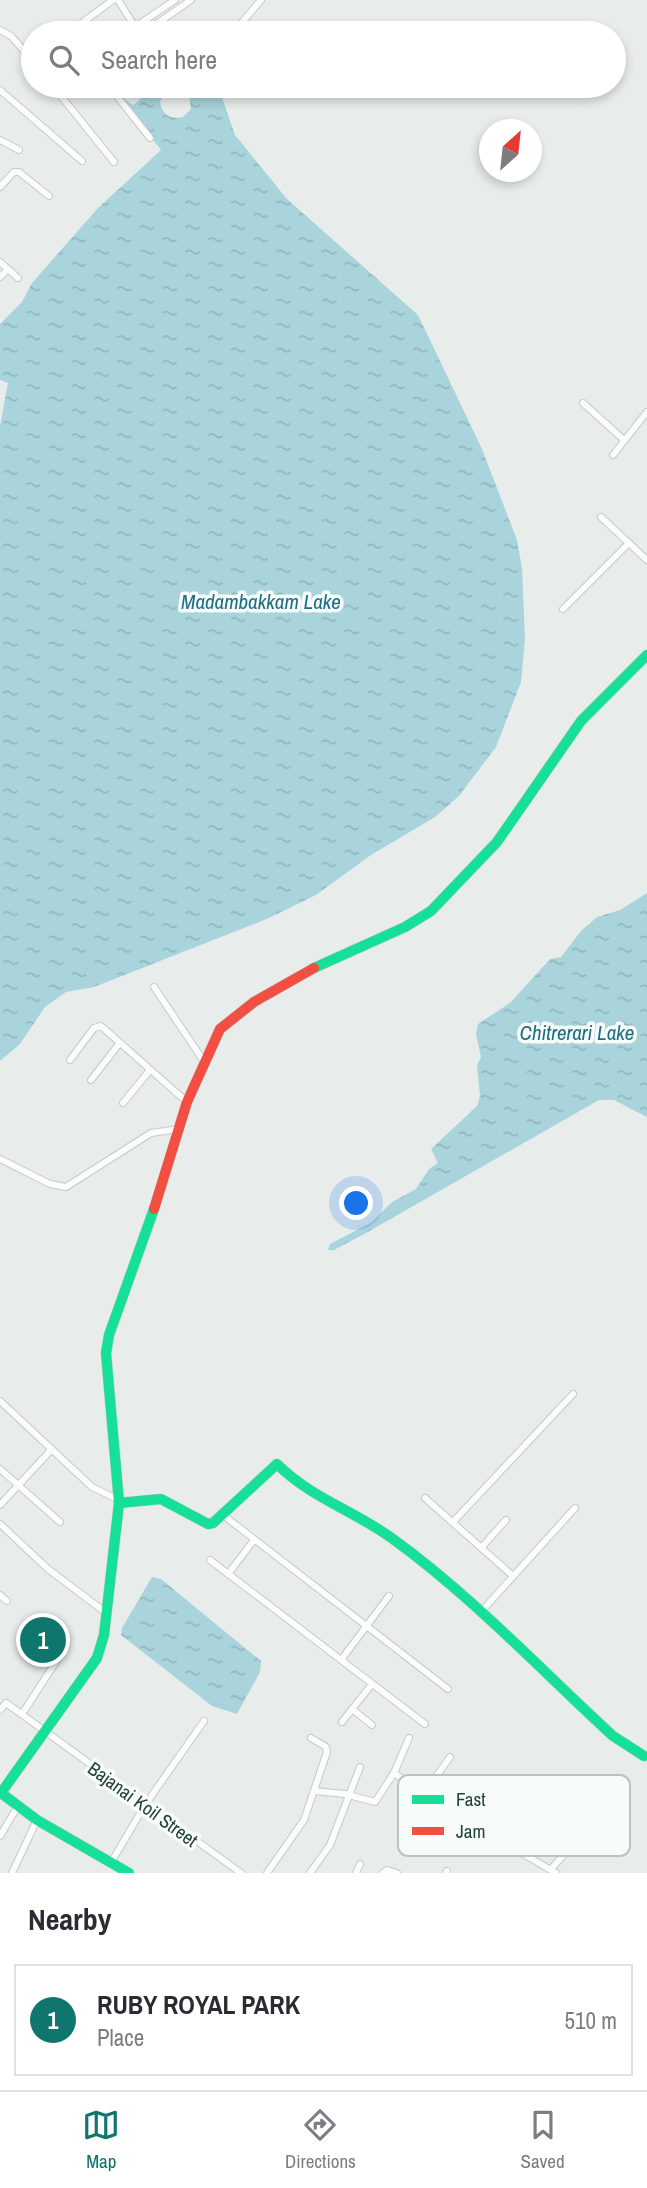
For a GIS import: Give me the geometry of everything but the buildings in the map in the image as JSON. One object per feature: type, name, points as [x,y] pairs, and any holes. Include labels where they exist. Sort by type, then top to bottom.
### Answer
[{"type":"street","points":[[84,21],[116,0],[131,21]]},
{"type":"street","points":[[161,21],[191,0]]},
{"type":"street","points":[[243,21],[261,0],[268,6]]},
{"type":"street","points":[[143,21],[170,1]]},
{"type":"street","points":[[0,30],[12,36],[21,47]]},
{"type":"street","points":[[0,90],[82,161]]},
{"type":"street","points":[[63,98],[114,162]]},
{"type":"street","points":[[118,98],[149,138]]},
{"type":"street","points":[[0,140],[19,150]]},
{"type":"street","points":[[0,187],[14,172],[49,196]]},
{"type":"street","points":[[0,262],[18,278]]},
{"type":"street","points":[[0,278],[8,269]]},
{"type":"street","points":[[583,403],[624,440]]},
{"type":"street","points":[[613,456],[647,412]]},
{"type":"street","points":[[601,517],[647,560]]},
{"type":"street","points":[[563,609],[629,543]]},
{"type":"street","points":[[129,1873],[37,1819],[0,1793],[46,1733],[97,1658],[104,1635],[118,1501],[106,1353],[109,1335],[170,1164],[187,1102],[220,1029],[233,1016],[329,960],[417,921],[450,894],[497,842],[580,721],[644,662]]},
{"type":"street","points":[[154,986],[205,1063]]},
{"type":"street","points":[[70,1060],[99,1025],[187,1102]]},
{"type":"street","points":[[91,1080],[119,1044]]},
{"type":"street","points":[[123,1103],[150,1070]]},
{"type":"street","points":[[0,1159],[50,1184],[66,1187],[151,1133],[179,1129]]},
{"type":"street","points":[[453,1522],[573,1394]]},
{"type":"street","points":[[0,1401],[92,1487],[118,1501],[161,1499],[208,1524],[223,1515],[277,1464],[290,1478],[316,1497],[391,1538],[613,1736],[644,1756]]},
{"type":"street","points":[[0,1505],[52,1449]]},
{"type":"street","points":[[0,1469],[60,1522]]},
{"type":"street","points":[[425,1497],[513,1576]]},
{"type":"street","points":[[479,1614],[575,1508]]},
{"type":"street","points":[[223,1515],[448,1689]]},
{"type":"street","points":[[481,1548],[506,1520]]},
{"type":"street","points":[[0,1524],[48,1569],[105,1612]]},
{"type":"street","points":[[228,1574],[254,1541]]},
{"type":"street","points":[[210,1560],[425,1724]]},
{"type":"street","points":[[0,1595],[7,1601]]},
{"type":"street","points":[[341,1660],[389,1596]]},
{"type":"street","points":[[0,1710],[6,1703],[22,1714],[61,1654]]},
{"type":"street","points":[[342,1722],[372,1684]]},
{"type":"street","points":[[352,1709],[372,1725]]},
{"type":"street","name":"Bajanai Koil Street","points":[[22,1714],[241,1873]]},
{"type":"street","points":[[112,1861],[145,1805],[204,1721]]},
{"type":"street","points":[[267,1873],[304,1820],[327,1752],[326,1747],[312,1738]]},
{"type":"street","points":[[314,1791],[375,1802],[394,1773],[409,1738]]},
{"type":"street","points":[[437,1775],[450,1757]]},
{"type":"street","points":[[310,1873],[330,1844],[360,1767]]},
{"type":"street","points":[[394,1773],[398,1776]]},
{"type":"street","points":[[0,1836],[18,1806]]},
{"type":"street","points":[[12,1873],[37,1819]]},
{"type":"street","points":[[528,1856],[554,1871],[566,1856]]},
{"type":"street","points":[[356,1873],[360,1864]]},
{"type":"street","points":[[383,1873],[387,1870],[397,1873]]},
{"type":"water","name":"Madambakkam Lake","points":[[121,98],[133,105],[140,98],[162,98],[160,101],[164,113],[174,118],[183,117],[191,109],[190,98],[222,98],[235,135],[287,199],[418,315],[482,449],[517,540],[522,568],[525,639],[521,682],[496,747],[459,796],[435,817],[371,855],[316,895],[269,918],[94,987],[66,992],[45,1007],[20,1044],[0,1061],[0,426],[8,383],[0,380],[0,324],[22,302],[32,283],[98,208],[161,150]]},
{"type":"water","name":"Chitrerari Lake","points":[[647,893],[647,1117],[614,1100],[599,1100],[366,1233],[334,1250],[328,1250],[330,1244],[372,1222],[392,1202],[416,1189],[429,1169],[438,1163],[431,1149],[477,1106],[480,1096],[477,1065],[481,1057],[476,1034],[478,1024],[510,1003],[550,959],[561,957],[581,931],[597,917],[620,910]]},
{"type":"water","points":[[152,1577],[161,1579],[261,1661],[260,1672],[237,1714],[212,1706],[121,1635],[122,1628]]},
{"type":"traffic: fast","points":[[314,968],[405,927],[431,911],[497,842],[581,721],[647,655]]},
{"type":"traffic: fast","points":[[129,1873],[37,1820],[1,1793],[97,1658],[104,1635],[119,1503],[106,1353],[109,1335],[154,1209]]},
{"type":"traffic: fast","points":[[119,1503],[161,1499],[208,1524],[213,1523],[277,1464],[304,1486],[378,1529],[422,1561],[479,1609],[613,1736],[644,1756]]},
{"type":"traffic: jam","points":[[154,1209],[187,1102],[220,1029],[254,1002],[314,968]]},
{"type":"place","name":"RUBY ROYAL PARK","points":[[43,1640]]}]
